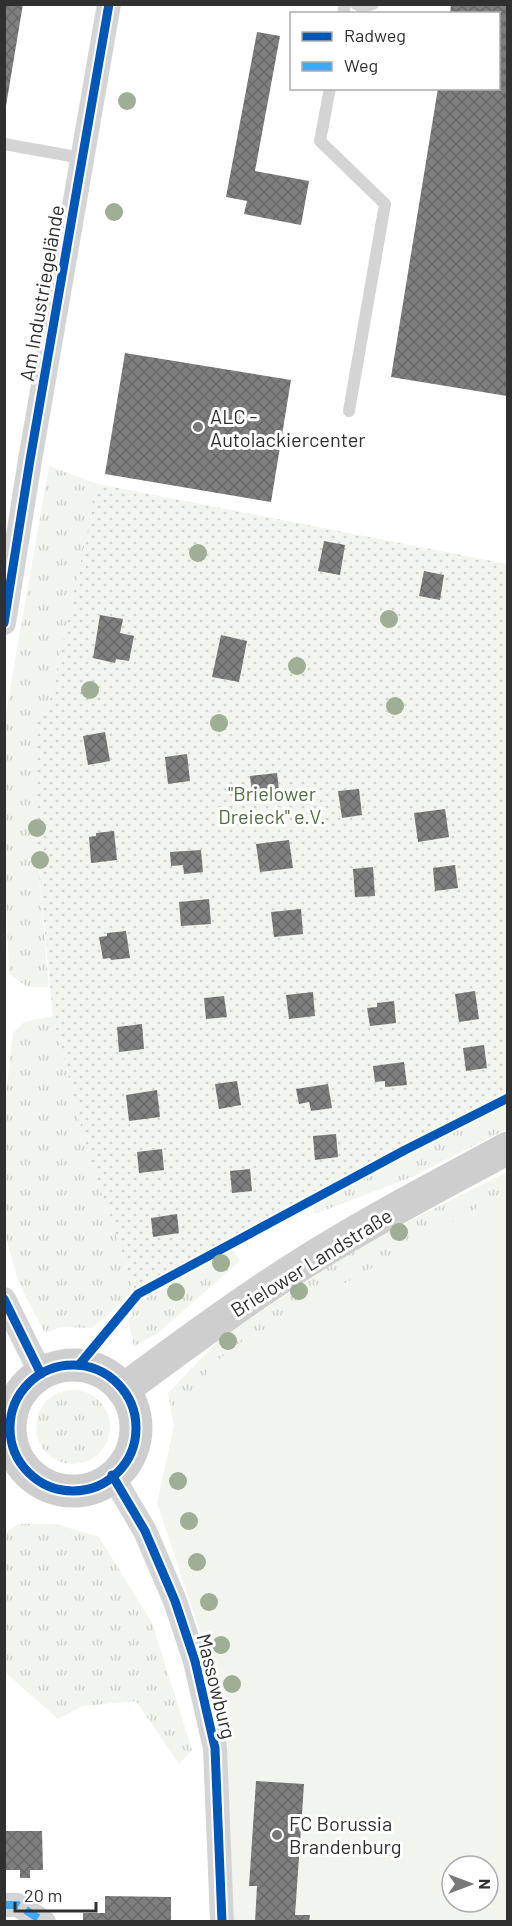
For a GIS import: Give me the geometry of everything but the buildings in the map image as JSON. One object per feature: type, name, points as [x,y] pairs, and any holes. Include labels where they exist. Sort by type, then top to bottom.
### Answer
[{"type":"main road","name":"Brielower Landstraße","points":[[123,1390],[228,1313],[295,1269],[380,1218],[507,1148]]},
{"type":"main road","points":[[75,1365],[94,1368],[110,1377],[123,1390],[134,1413],[136,1428],[134,1443],[129,1457],[101,1484],[84,1490],[67,1491],[13,1473],[14,1450],[10,1435],[11,1416],[17,1398],[25,1386],[41,1374],[57,1367],[75,1365]]},
{"type":"street","name":"Am Industriegelände","points":[[4,623],[109,4]]},
{"type":"street","points":[[4,1299],[41,1374]]},
{"type":"street","name":"Massowburg","points":[[112,1475],[145,1531],[175,1601],[195,1661],[215,1748],[222,1922]]},
{"type":"street","points":[[4,1905],[18,1905],[44,1922]]},
{"type":"lane","points":[[356,4],[362,7],[373,4]]},
{"type":"lane","points":[[330,90],[320,141],[385,204],[349,411]]},
{"type":"lane","points":[[4,144],[82,158]]},
{"type":"green space","points":[[49,466],[98,484],[47,714],[36,713],[36,842],[49,987],[27,987],[9,973],[5,868],[6,713]]},
{"type":"green space","name":"\"Brielower Dreieck\" e.V.","points":[[98,484],[507,564],[507,1092],[309,1194],[135,1291],[88,1153],[53,1016],[36,842],[35,713],[47,714]]},
{"type":"green space","points":[[53,1016],[88,1153],[135,1291],[92,1328],[61,1327],[45,1333],[19,1284],[5,1233],[4,1114],[13,1033],[24,1022]]},
{"type":"green space","points":[[507,1092],[507,1129],[414,1176],[315,1214],[309,1194]]},
{"type":"green space","points":[[507,1172],[507,1191],[235,1346],[214,1364],[174,1426],[168,1393],[221,1338],[354,1249]]},
{"type":"green space","points":[[507,1191],[507,1921],[234,1921],[225,1736],[207,1653],[157,1503],[174,1426],[214,1364],[235,1346]]},
{"type":"green space","points":[[233,1250],[240,1261],[158,1333],[134,1346],[128,1320],[139,1302]]},
{"type":"green space","points":[[73,1390],[94,1396],[104,1406],[110,1427],[104,1448],[94,1458],[73,1464],[52,1458],[42,1448],[36,1427],[42,1406],[52,1396]]},
{"type":"green space","points":[[19,1524],[56,1524],[99,1537],[152,1623],[192,1750],[179,1764],[136,1701],[83,1706],[58,1719],[5,1672],[5,1533]]},
{"type":"marked path","points":[[4,1905],[18,1905],[44,1922]]},
{"type":"cycle path","points":[[4,623],[109,4]]},
{"type":"cycle path","points":[[79,1365],[138,1294],[405,1150],[508,1098]]},
{"type":"cycle path","points":[[4,1299],[41,1374]]},
{"type":"cycle path","points":[[73,1365],[97,1370],[117,1384],[131,1404],[136,1428],[131,1452],[117,1472],[97,1486],[73,1491],[49,1486],[29,1472],[15,1452],[10,1428],[15,1404],[29,1384],[49,1370],[73,1365]]},
{"type":"cycle path","points":[[112,1475],[145,1531],[175,1601],[195,1661],[215,1748],[222,1922]]},
{"type":"place","name":"ALC - Autolackiercenter","points":[[198,427]]},
{"type":"place","name":"FC Borussia Brandenburg","points":[[277,1835]]}]
